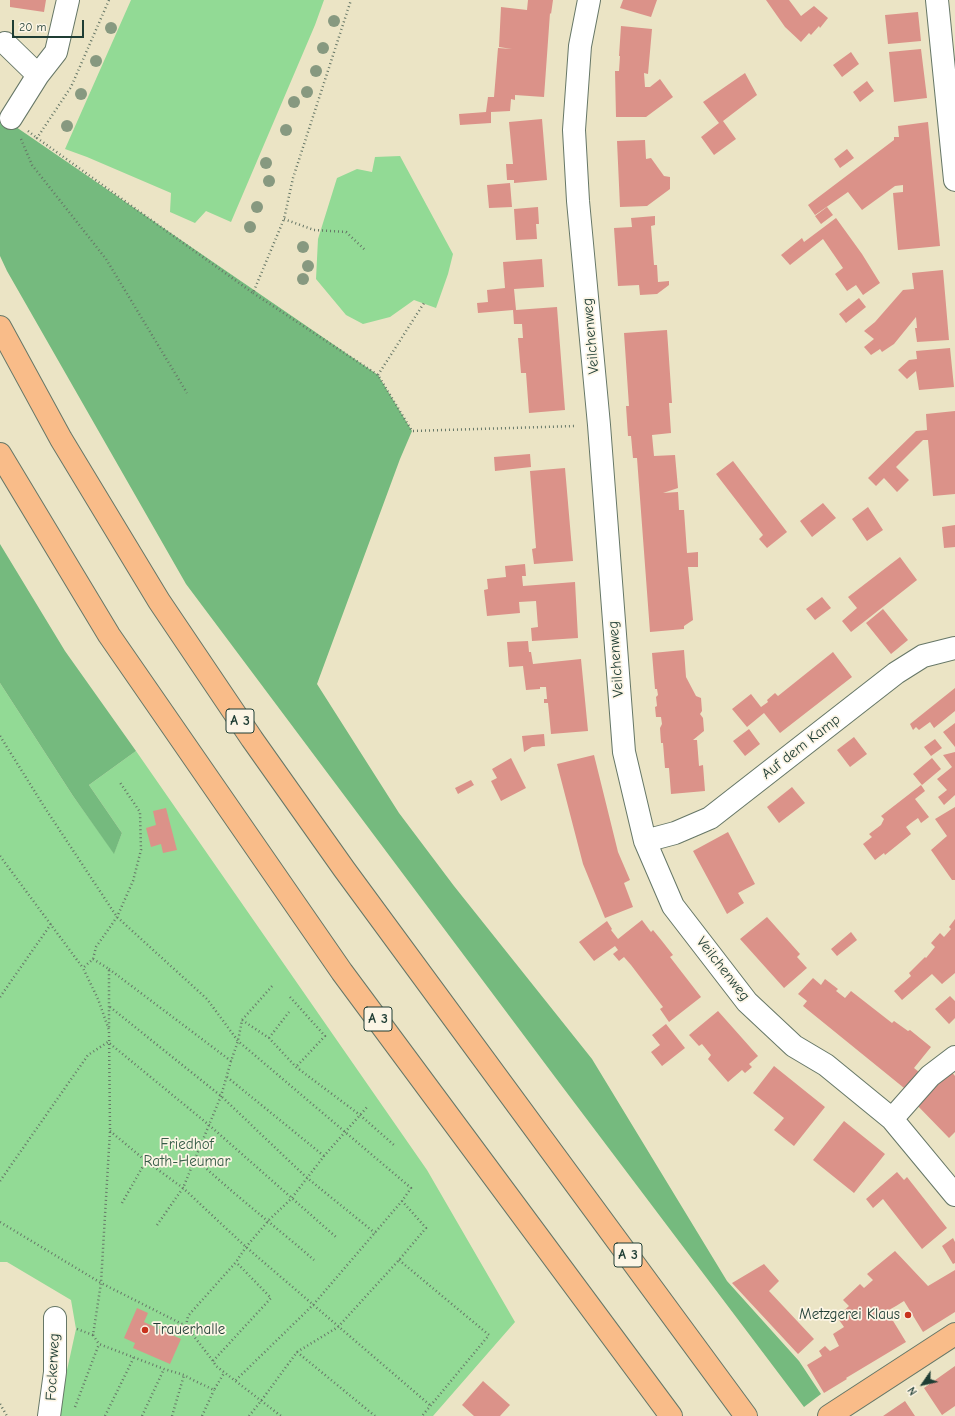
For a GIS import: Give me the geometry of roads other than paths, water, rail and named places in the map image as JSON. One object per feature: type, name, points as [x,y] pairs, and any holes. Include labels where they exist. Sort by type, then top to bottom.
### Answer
[{"type":"main road","name":"A 3","points":[[0,327],[61,440],[159,601],[252,739],[344,869],[746,1416]]},
{"type":"main road","name":"A 3","points":[[0,454],[109,635],[342,972],[671,1416]]},
{"type":"main road","points":[[829,1416],[955,1334]]},
{"type":"street","points":[[11,118],[38,76],[56,52],[68,0]]},
{"type":"street","name":"Veilchenweg","points":[[589,0],[580,46],[574,130],[578,201],[598,425],[624,752],[646,841],[673,906],[747,1002],[794,1046],[826,1065],[892,1118],[955,1194]]},
{"type":"street","points":[[937,0],[948,30],[955,180]]},
{"type":"street","points":[[5,44],[38,76]]},
{"type":"street","name":"Auf dem Kamp","points":[[646,841],[675,833],[710,818],[896,673],[923,656],[955,648]]},
{"type":"street","points":[[892,1118],[930,1076],[955,1057]]},
{"type":"street","name":"Fockerweg","points":[[49,1416],[55,1372],[55,1318]]},
{"type":"place","name":"Metzgerei Klaus","points":[[908,1315]]},
{"type":"place","name":"Trauerhalle","points":[[145,1330]]},
{"type":"park label","name":"Friedhof Rath-Heumar","points":[[187,1154]]}]
